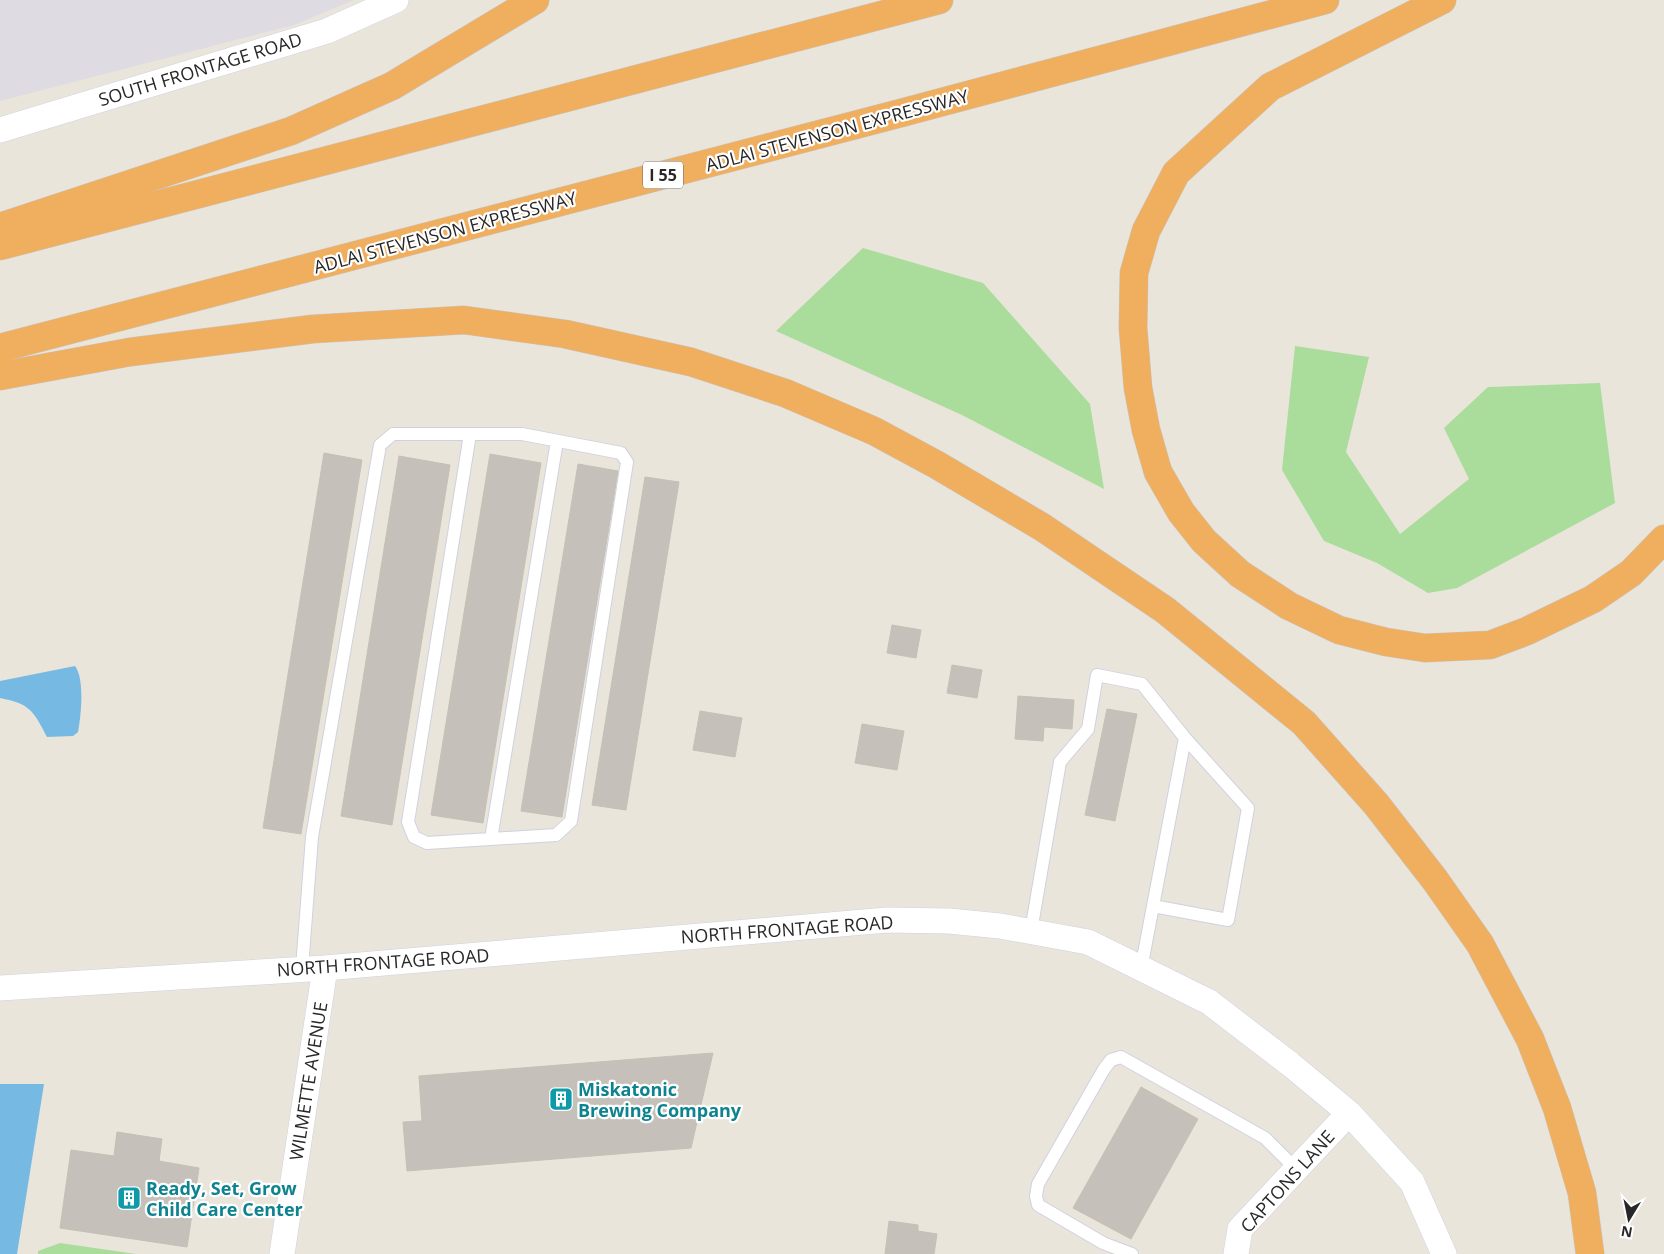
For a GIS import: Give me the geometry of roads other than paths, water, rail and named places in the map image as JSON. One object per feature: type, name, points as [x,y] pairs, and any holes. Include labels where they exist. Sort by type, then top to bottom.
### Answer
[{"type":"highway","points":[[0,227],[291,131],[392,86],[535,0]]},
{"type":"highway","points":[[0,246],[939,0]]},
{"type":"highway","name":"ADLAI STEVENSON EXPRESSWAY","points":[[0,348],[911,111],[1325,0]]},
{"type":"highway","points":[[1442,0],[1270,87],[1176,173],[1146,231],[1134,273],[1133,328],[1138,388],[1146,430],[1158,472],[1181,512],[1204,541],[1248,579],[1289,606],[1339,630],[1386,642],[1425,648],[1490,645],[1527,631],[1593,599],[1631,573],[1664,539]]},
{"type":"highway","points":[[0,376],[130,352],[313,329],[464,320],[565,334],[691,362],[785,393],[874,431],[929,461],[1042,527],[1165,610],[1304,723],[1376,804],[1435,880],[1480,944],[1530,1039],[1557,1108],[1582,1193],[1590,1254]]},
{"type":"street","name":"SOUTH FRONTAGE ROAD","points":[[0,130],[327,31],[396,0]]},
{"type":"street","name":"NORTH FRONTAGE ROAD","points":[[0,988],[314,968],[887,920],[949,921],[1031,931],[1088,942],[1208,1002],[1290,1064],[1349,1113],[1412,1182],[1444,1254]]},
{"type":"street","name":"WILMETTE AVENUE","points":[[282,1254],[314,968]]},
{"type":"street","name":"CAPTONS LANE","points":[[1236,1254],[1240,1229],[1349,1113]]},
{"type":"lane","points":[[314,968],[312,837],[380,445],[392,434],[470,434],[522,434],[621,453],[627,462],[572,820],[556,836],[427,843],[414,837],[408,822],[470,434]]},
{"type":"lane","points":[[491,839],[557,441]]},
{"type":"lane","points":[[1031,931],[1060,762],[1088,729],[1097,675],[1142,684],[1185,738],[1248,808],[1228,920],[1153,906]]},
{"type":"lane","points":[[1141,969],[1185,738]]},
{"type":"lane","points":[[1132,1254],[1103,1243],[1038,1205],[1036,1196],[1038,1184],[1104,1069],[1112,1060],[1121,1057],[1265,1138],[1296,1169]]},
{"type":"water","points":[[75,666],[80,680],[81,698],[78,732],[73,736],[47,737],[34,714],[18,703],[0,698],[0,681]]},
{"type":"water","points":[[0,1084],[44,1084],[17,1254],[0,1254]]},
{"type":"place","name":"Miskatonic Brewing Company","points":[[561,1099]]},
{"type":"place","name":"Ready, Set, Grow Child Care Center","points":[[129,1198]]}]
